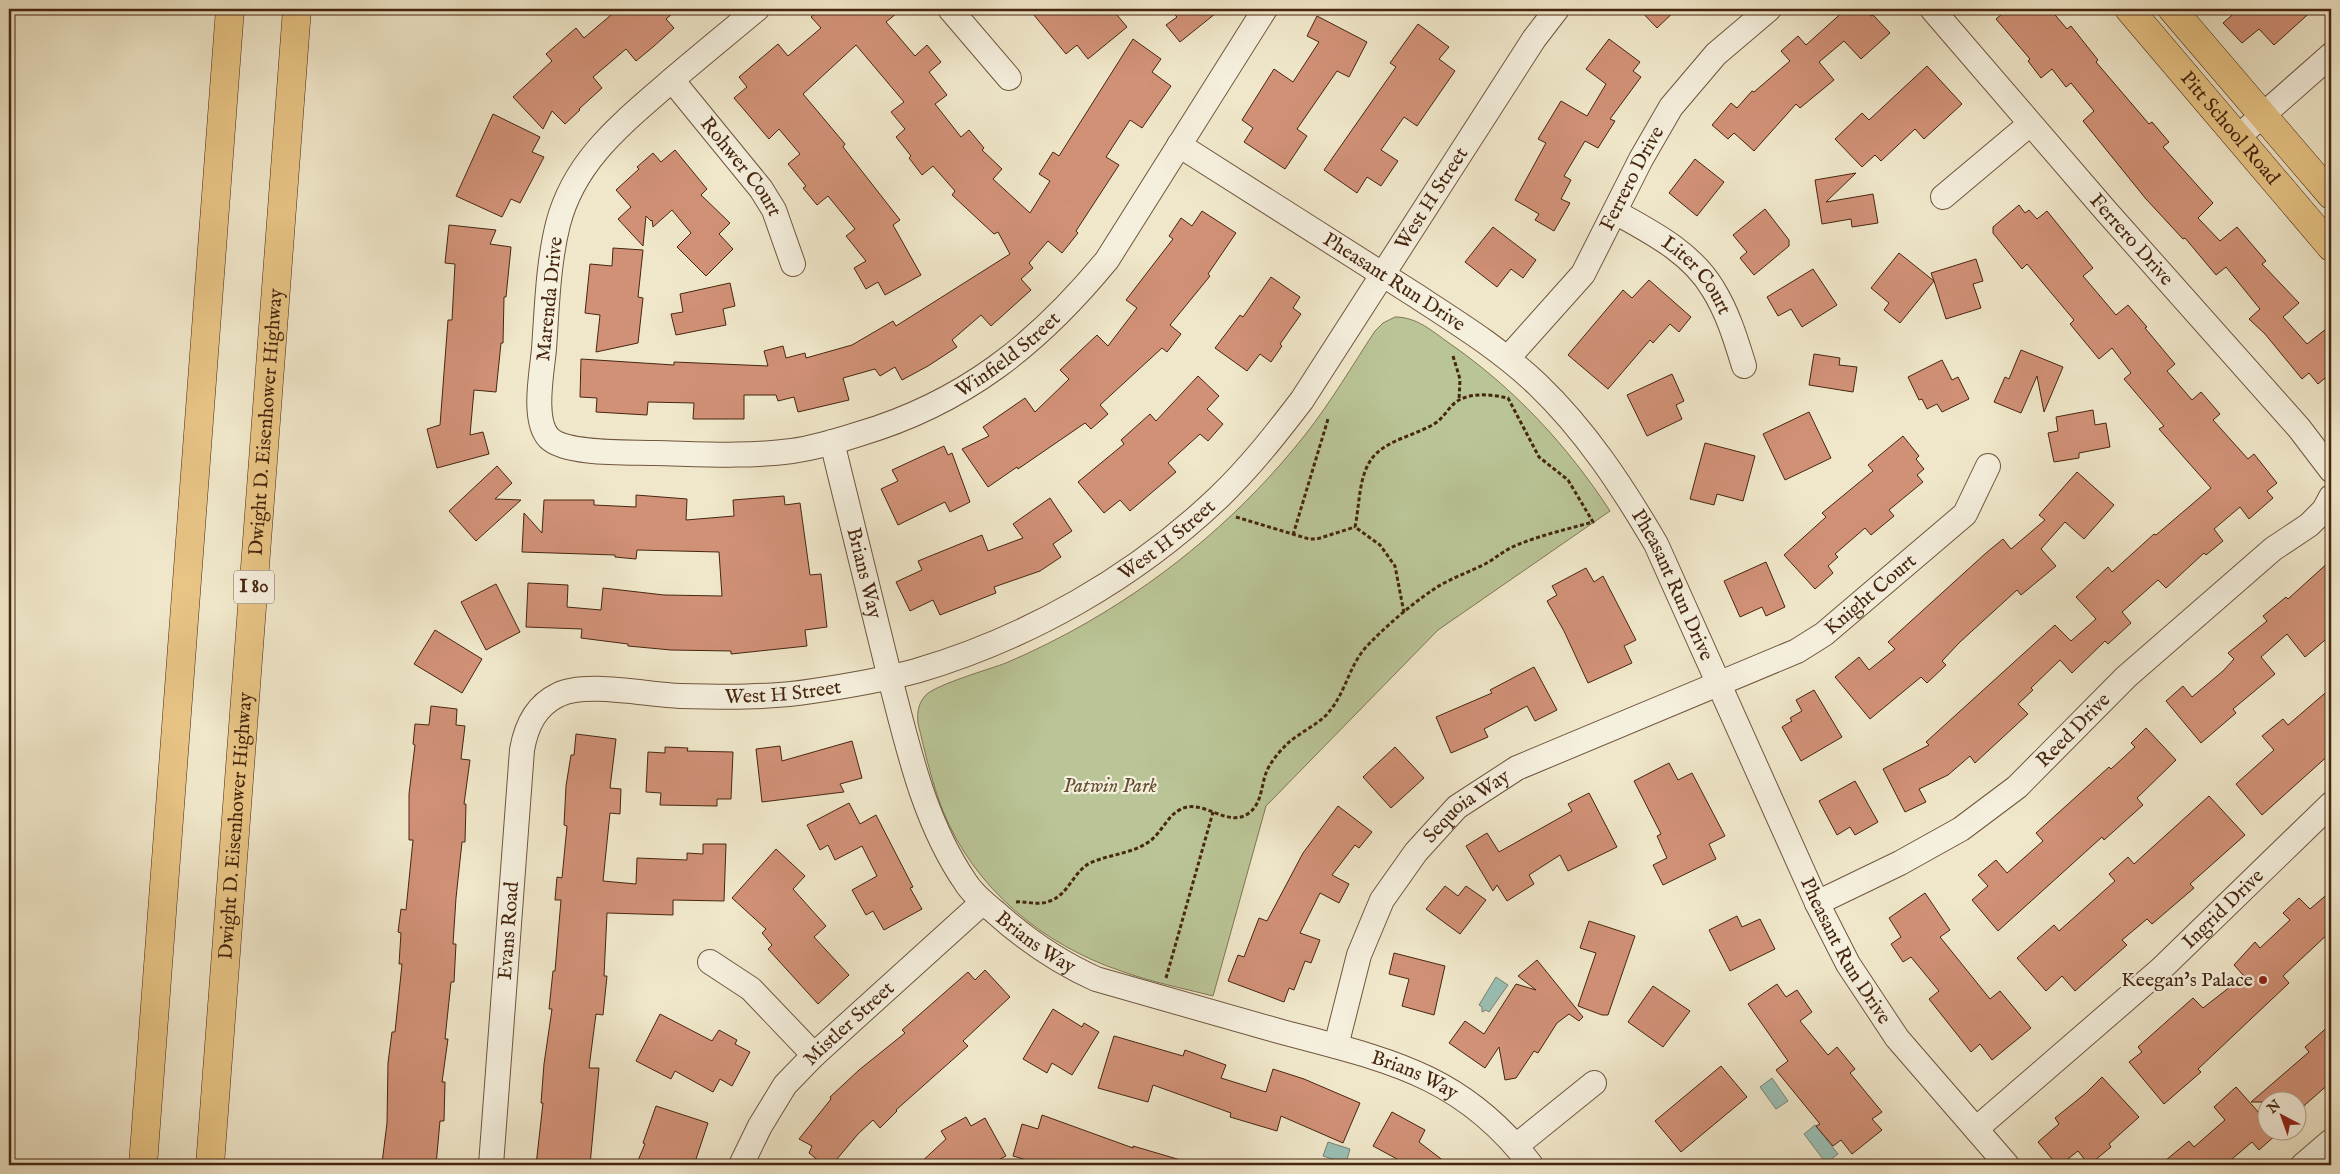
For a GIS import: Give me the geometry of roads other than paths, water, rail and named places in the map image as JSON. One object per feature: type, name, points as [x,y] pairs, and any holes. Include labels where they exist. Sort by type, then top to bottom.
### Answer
[{"type":"main road","points":[[143,1165],[230,9]]},
{"type":"main road","name":"Dwight D. Eisenhower Highway","points":[[210,1165],[298,9]]},
{"type":"main road","name":"Pitt School Road","points":[[2129,9],[2331,247]]},
{"type":"main road","name":"Pitt School Road","points":[[2172,9],[2331,195]]},
{"type":"street","name":"Marenda Drive","points":[[598,452],[570,447],[551,440],[542,428],[540,401],[551,265],[558,223],[570,192],[600,144],[672,80],[757,9]]},
{"type":"street","points":[[950,9],[1009,78]]},
{"type":"street","name":"Winfield Street","points":[[598,452],[730,456],[793,451],[885,427],[940,404],[986,376],[1037,336],[1076,298],[1107,260],[1265,9]]},
{"type":"street","name":"West H Street","points":[[544,703],[560,694],[578,689],[679,696],[761,696],[809,692],[890,677],[947,660],[1004,639],[1086,598],[1132,569],[1175,535],[1218,497],[1262,452],[1302,400],[1534,39],[1557,9]]},
{"type":"street","name":"Ferrero Drive","points":[[1508,358],[1583,274],[1641,159],[1671,107],[1716,54],[1769,9]]},
{"type":"street","name":"Ferrero Drive","points":[[1932,9],[2030,124],[2299,428],[2331,470]]},
{"type":"street","points":[[2238,138],[2331,55]]},
{"type":"street","name":"Rohwer Court","points":[[672,80],[761,189],[774,210],[793,264]]},
{"type":"street","points":[[1943,197],[2030,124]]},
{"type":"street","name":"Pheasant Run Drive","points":[[1180,145],[1383,274],[1508,358],[1538,385],[1589,440],[1624,489],[1656,544],[1817,903],[1848,964],[1897,1038],[2007,1165]]},
{"type":"street","name":"Liter Court","points":[[1615,212],[1664,240],[1692,263],[1713,288],[1730,322],[1744,366]]},
{"type":"street","name":"Brians Way","points":[[832,442],[890,677],[919,784],[938,836],[966,884],[983,902],[1021,935],[1053,958],[1096,979],[1336,1046],[1405,1067],[1432,1079],[1471,1104],[1516,1146],[1531,1165]]},
{"type":"street","name":"Knight Court","points":[[1719,683],[1797,651],[1824,634],[1965,514],[1988,466]]},
{"type":"street","name":"Reed Drive","points":[[1817,903],[1900,864],[1961,829],[2017,787],[2126,677],[2273,549],[2309,525],[2324,510],[2331,497]]},
{"type":"street","name":"Sequoia Way","points":[[1336,1046],[1359,955],[1382,900],[1416,852],[1457,807],[1517,768],[1719,683]]},
{"type":"street","name":"Evans Road","points":[[491,1165],[522,750],[525,732],[532,718],[544,703]]},
{"type":"street","name":"Ingrid Drive","points":[[1976,1130],[2161,969],[2331,804]]},
{"type":"street","name":"Mistler Street","points":[[741,1165],[760,1126],[785,1085],[814,1055],[983,902]]},
{"type":"street","points":[[710,962],[751,990],[814,1055]]},
{"type":"street","points":[[1516,1146],[1594,1083]]},
{"type":"street","points":[[2303,1165],[2331,1141]]},
{"type":"water","points":[[1496,977],[1508,985],[1489,1012],[1486,1010],[1482,1012],[1482,1007],[1479,1005]]},
{"type":"water","points":[[1772,1078],[1788,1101],[1776,1109],[1760,1087]]},
{"type":"water","points":[[1815,1125],[1838,1154],[1826,1163],[1804,1134]]},
{"type":"water","points":[[1328,1142],[1350,1149],[1346,1163],[1323,1156]]},
{"type":"place","name":"Keegan's Palace","points":[[2263,980]]},
{"type":"park label","name":"Patwin Park","points":[[1110,786]]}]
